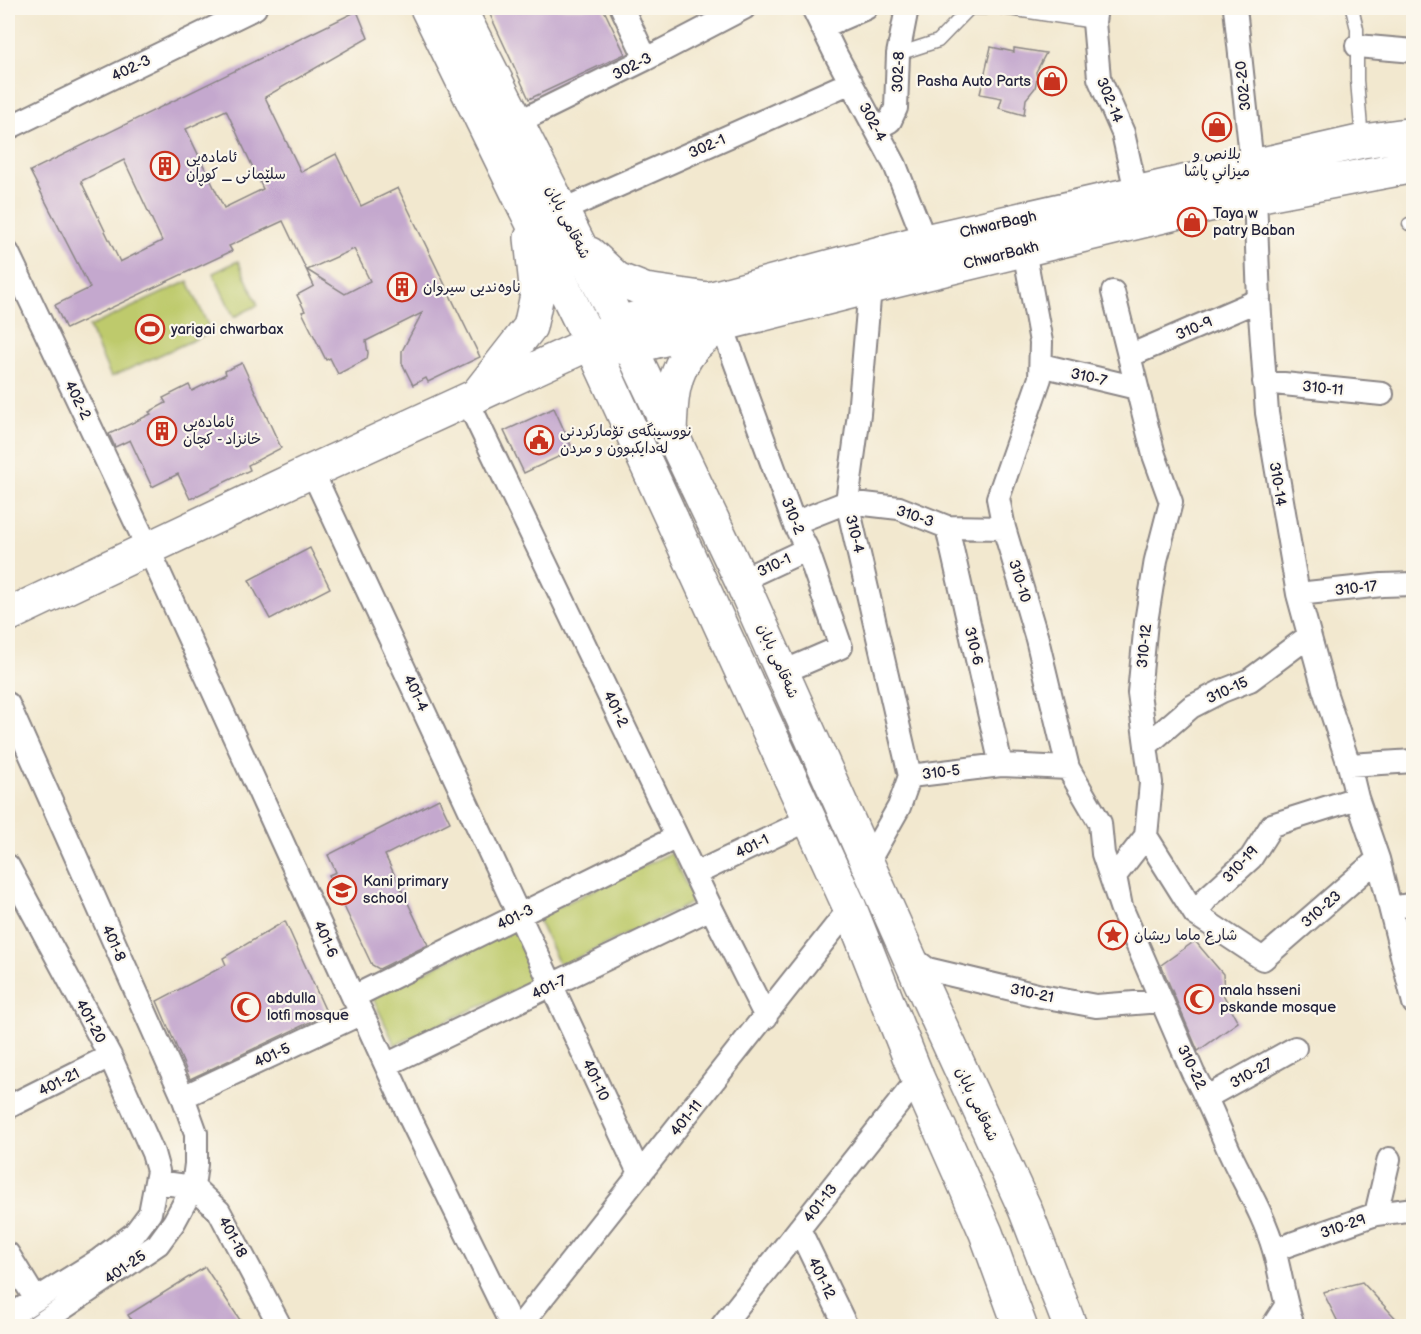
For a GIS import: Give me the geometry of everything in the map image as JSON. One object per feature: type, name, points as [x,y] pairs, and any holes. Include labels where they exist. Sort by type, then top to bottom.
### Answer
[{"type":"main road","points":[[427,8],[591,343],[810,819],[850,908],[918,1079],[986,1233],[1020,1326]]},
{"type":"main road","name":"شەقامی بابان","points":[[459,8],[563,210],[741,580],[1025,1209],[1070,1326]]},
{"type":"main road","name":"ChwarBagh","points":[[716,317],[925,241],[1136,192],[1253,180],[1362,141],[1413,134]]},
{"type":"main road","name":"ChwarBakh","points":[[591,343],[870,287],[1024,250],[1253,180],[1413,166]]},
{"type":"main road","points":[[472,398],[530,327],[537,295],[529,215]]},
{"type":"main road","points":[[580,245],[617,279],[716,317],[681,366],[672,391],[670,433]]},
{"type":"main road","points":[[8,615],[312,471],[591,343]]},
{"type":"street","name":"402-3","points":[[8,128],[255,8]]},
{"type":"street","points":[[622,8],[646,59]]},
{"type":"street","name":"302-3","points":[[518,122],[744,8]]},
{"type":"street","points":[[818,17],[866,8]]},
{"type":"street","name":"302-8","points":[[877,128],[890,121],[896,108],[898,54],[908,8]]},
{"type":"street","name":"302-20","points":[[1234,8],[1253,180]]},
{"type":"street","name":"302-14","points":[[1095,15],[1100,78],[1124,133],[1136,192]]},
{"type":"street","name":"302-4","points":[[818,17],[895,165],[925,241]]},
{"type":"street","points":[[1357,46],[1413,51]]},
{"type":"street","name":"302-1","points":[[563,210],[851,82]]},
{"type":"street","name":"310-14","points":[[1253,180],[1267,413],[1298,594],[1357,798],[1378,859],[1402,906],[1413,1003]]},
{"type":"street","name":"310-10","points":[[1024,250],[1041,342],[1040,378],[998,498],[1004,528],[1037,639],[1068,768],[1100,823],[1102,854],[1121,907]]},
{"type":"street","name":"402-2","points":[[8,253],[148,548]]},
{"type":"street","name":"310-4","points":[[870,287],[859,414],[848,502],[910,776]]},
{"type":"street","name":"310-12","points":[[1113,292],[1154,454],[1171,502],[1156,560],[1146,622],[1139,693],[1150,783],[1146,836]]},
{"type":"street","name":"310-9","points":[[1130,356],[1259,300]]},
{"type":"street","name":"310-2","points":[[716,317],[794,523],[807,549],[841,647],[783,672]]},
{"type":"street","name":"310-7","points":[[1041,365],[1137,388]]},
{"type":"street","name":"310-11","points":[[1264,382],[1382,394]]},
{"type":"street","name":"401-2","points":[[472,398],[694,874],[766,1017]]},
{"type":"street","name":"401-4","points":[[312,471],[553,985]]},
{"type":"street","name":"310-3","points":[[794,523],[848,502],[899,508],[946,527],[1004,528]]},
{"type":"street","name":"310-6","points":[[946,527],[1001,765]]},
{"type":"street","name":"401-6","points":[[148,548],[386,1065],[512,1326]]},
{"type":"street","name":"310-1","points":[[741,580],[807,549]]},
{"type":"street","name":"310-17","points":[[1298,594],[1413,584]]},
{"type":"street","name":"310-15","points":[[1147,745],[1191,707],[1250,680],[1309,636]]},
{"type":"street","name":"401-8","points":[[8,704],[183,1097],[196,1133],[193,1187]]},
{"type":"street","points":[[1349,765],[1413,761]]},
{"type":"street","name":"310-5","points":[[868,862],[899,807],[910,776],[1001,765],[1068,768]]},
{"type":"street","name":"310-19","points":[[1195,914],[1208,897],[1251,858],[1272,825],[1357,798]]},
{"type":"street","name":"401-1","points":[[694,874],[810,819]]},
{"type":"street","points":[[1146,836],[1195,914]]},
{"type":"street","name":"310-22","points":[[1146,836],[1115,876],[1121,907],[1193,1073],[1207,1097],[1230,1152],[1258,1206],[1274,1250],[1289,1316]]},
{"type":"street","name":"401-3","points":[[358,1005],[519,915],[677,837]]},
{"type":"street","name":"310-23","points":[[1195,914],[1263,959],[1378,859]]},
{"type":"street","name":"401-20","points":[[8,866],[110,1056],[153,1153],[158,1171],[156,1182]]},
{"type":"street","name":"401-7","points":[[386,1065],[711,908]]},
{"type":"street","name":"401-11","points":[[520,1326],[850,908]]},
{"type":"street","name":"310-21","points":[[909,955],[927,969],[1041,996],[1096,1006],[1161,1001]]},
{"type":"street","name":"401-10","points":[[553,985],[640,1175]]},
{"type":"street","name":"401-5","points":[[183,1097],[358,1005]]},
{"type":"street","name":"310-27","points":[[1207,1097],[1295,1048]]},
{"type":"street","name":"401-21","points":[[8,1107],[110,1056]]},
{"type":"street","name":"401-13","points":[[722,1326],[918,1079]]},
{"type":"street","points":[[1376,1214],[1389,1159]]},
{"type":"street","points":[[156,1182],[193,1187]]},
{"type":"street","name":"401-25","points":[[8,1317],[99,1260],[135,1233],[150,1214],[156,1182]]},
{"type":"street","name":"401-25","points":[[37,1326],[158,1244],[174,1222],[193,1187]]},
{"type":"street","name":"401-18","points":[[193,1187],[219,1211],[280,1326]]},
{"type":"street","name":"310-29","points":[[1274,1250],[1376,1214],[1413,1209]]},
{"type":"street","name":"401-12","points":[[799,1229],[846,1326]]},
{"type":"street","points":[[8,1254],[35,1298]]},
{"type":"street","points":[[1272,1326],[1289,1316]]},
{"type":"lane","points":[[898,54],[938,41],[970,9],[986,8]]},
{"type":"lane","points":[[1003,8],[1095,15]]},
{"type":"lane","points":[[1352,8],[1357,29],[1362,141]]},
{"type":"green space","points":[[238,261],[258,305],[234,317],[213,273]]},
{"type":"green space","name":"yarigai chwarbax","points":[[188,281],[211,332],[111,377],[89,327]]},
{"type":"green space","points":[[671,853],[694,902],[560,966],[537,917]]},
{"type":"green space","points":[[515,929],[538,979],[395,1045],[372,996]]},
{"type":"building","points":[[487,8],[603,8],[625,54],[529,99]]},
{"type":"building","name":"ئامادەیی سلێمانی _ کوڕان","points":[[357,11],[368,38],[265,97],[301,172],[336,154],[361,206],[398,188],[480,357],[428,382],[426,378],[413,385],[402,363],[402,351],[422,313],[366,341],[367,359],[338,374],[330,358],[326,360],[302,312],[305,311],[297,295],[314,286],[283,221],[229,246],[232,251],[66,329],[55,305],[90,288],[30,171]],"holes":[[[226,110],[263,189],[224,208],[186,129]],[[124,160],[162,241],[120,262],[81,181]],[[354,249],[370,281],[345,294],[307,270]]]},
{"type":"building","points":[[991,47],[1014,52],[1014,48],[1046,53],[1036,72],[1035,88],[1026,99],[1024,115],[999,108],[1002,98],[980,94]]},
{"type":"building","name":"ئامادەیی خانزاد - کچان","points":[[242,363],[281,448],[248,465],[250,470],[190,499],[178,474],[152,487],[130,440],[115,447],[109,434],[151,414],[149,412],[166,403],[163,398],[189,385],[192,391]]},
{"type":"building","name":"نووسینگەی تۆمارکردنی لەدایکبوون و مردن","points":[[554,408],[573,450],[524,473],[504,431]]},
{"type":"building","points":[[310,548],[330,588],[270,619],[249,580]]},
{"type":"building","points":[[439,799],[450,822],[385,855],[428,945],[379,969],[372,965],[329,875],[336,872],[328,855]]},
{"type":"building","points":[[285,921],[327,1014],[190,1079],[157,1001],[226,965],[223,958]]},
{"type":"building","points":[[1195,941],[1223,974],[1224,996],[1238,1022],[1198,1051],[1161,965]]},
{"type":"building","points":[[205,1267],[244,1326],[135,1326],[128,1315]]},
{"type":"building","points":[[1362,1282],[1403,1326],[1340,1326],[1323,1292]]},
{"type":"place","name":"Pasha Auto Parts","points":[[1052,81]]},
{"type":"place","name":"بلانص و ميزاني پاشا","points":[[1217,127]]},
{"type":"place","name":"ئامادەیی سلێمانی _ کوڕان","points":[[165,166]]},
{"type":"place","name":"Taya w patry Baban","points":[[1192,222]]},
{"type":"place","name":"ناوەندیی سیروان","points":[[402,287]]},
{"type":"place","name":"yarigai chwarbax","points":[[150,329]]},
{"type":"place","name":"ئامادەیی خانزاد - کچان","points":[[162,431]]},
{"type":"place","name":"نووسینگەی تۆمارکردنی لەدایکبوون و مردن","points":[[539,440]]},
{"type":"place","name":"Kani primary school","points":[[342,890]]},
{"type":"place","name":"شارع ماما ريشان","points":[[1113,935]]},
{"type":"place","name":"mala hsseni pskande mosque","points":[[1199,999]]},
{"type":"place","name":"abdulla lotfi mosque","points":[[246,1007]]}]
